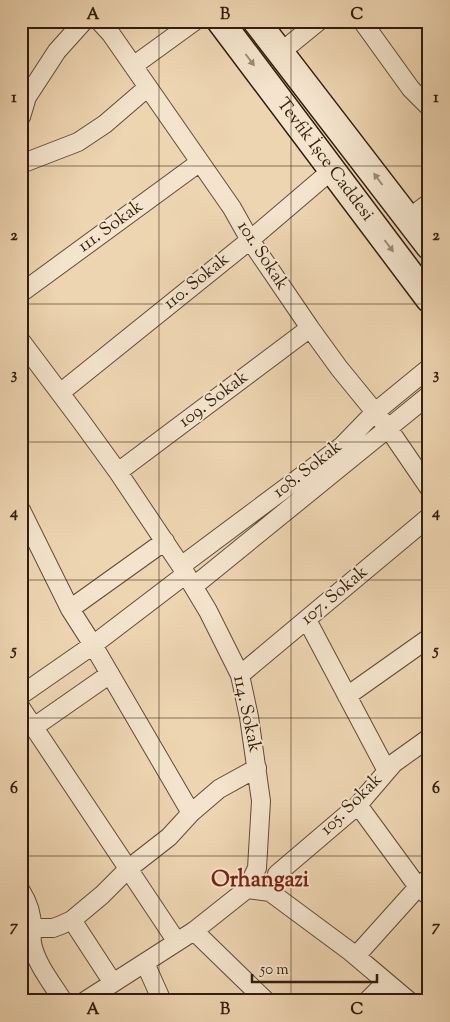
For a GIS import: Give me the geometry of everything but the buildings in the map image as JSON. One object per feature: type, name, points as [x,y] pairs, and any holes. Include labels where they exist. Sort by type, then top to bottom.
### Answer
[{"type":"main road","name":"Tevfik İşce Caddesi","points":[[220,21],[427,294]]},
{"type":"main road","name":"Tevfik İşce Caddesi","points":[[256,21],[429,246]]},
{"type":"street","points":[[21,117],[27,97],[58,51],[84,21]]},
{"type":"street","name":"101. Sokak","points":[[99,21],[111,34],[232,208],[250,240],[310,328],[339,368],[388,428],[429,488]]},
{"type":"street","points":[[133,66],[194,21]]},
{"type":"street","points":[[280,52],[319,21]]},
{"type":"street","points":[[362,21],[411,89],[429,107]]},
{"type":"street","points":[[21,164],[78,142],[105,124],[148,87]]},
{"type":"street","name":"111. Sokak","points":[[21,293],[200,162]]},
{"type":"street","name":"110. Sokak","points":[[60,393],[250,240],[332,170]]},
{"type":"street","points":[[408,219],[429,203]]},
{"type":"street","name":"109. Sokak","points":[[118,472],[310,328]]},
{"type":"street","name":"114. Sokak","points":[[21,342],[118,472],[165,541],[208,611],[240,675],[249,717],[262,801],[258,868],[247,889]]},
{"type":"street","name":"108. Sokak","points":[[187,575],[342,446],[374,412],[429,368]]},
{"type":"street","points":[[21,695],[388,428],[429,395]]},
{"type":"street","points":[[21,510],[70,608],[93,644],[191,813]]},
{"type":"street","name":"107. Sokak","points":[[240,675],[429,517]]},
{"type":"street","points":[[70,608],[165,541]]},
{"type":"street","points":[[306,620],[387,771]]},
{"type":"street","points":[[347,696],[429,638]]},
{"type":"street","points":[[34,727],[110,674]]},
{"type":"street","points":[[21,708],[177,942]]},
{"type":"street","name":"105. Sokak","points":[[277,874],[358,805],[394,763],[429,738]]},
{"type":"street","points":[[32,928],[53,928],[72,920],[102,895],[128,869],[169,837],[191,813],[219,789],[256,768]]},
{"type":"street","points":[[356,956],[425,887],[358,805]]},
{"type":"street","points":[[258,868],[277,874],[270,892]]},
{"type":"street","points":[[85,1001],[194,931],[247,889],[270,892],[356,956],[409,1001]]},
{"type":"street","points":[[23,897],[31,914],[32,942],[38,960],[63,1001]]},
{"type":"street","points":[[72,920],[113,983]]},
{"type":"street","points":[[194,931],[266,1001]]},
{"type":"street","points":[[145,963],[162,1001]]},
{"type":"street","points":[[367,1001],[386,982]]},
{"type":"district","name":"Orhangazi","points":[[260,881]]}]
